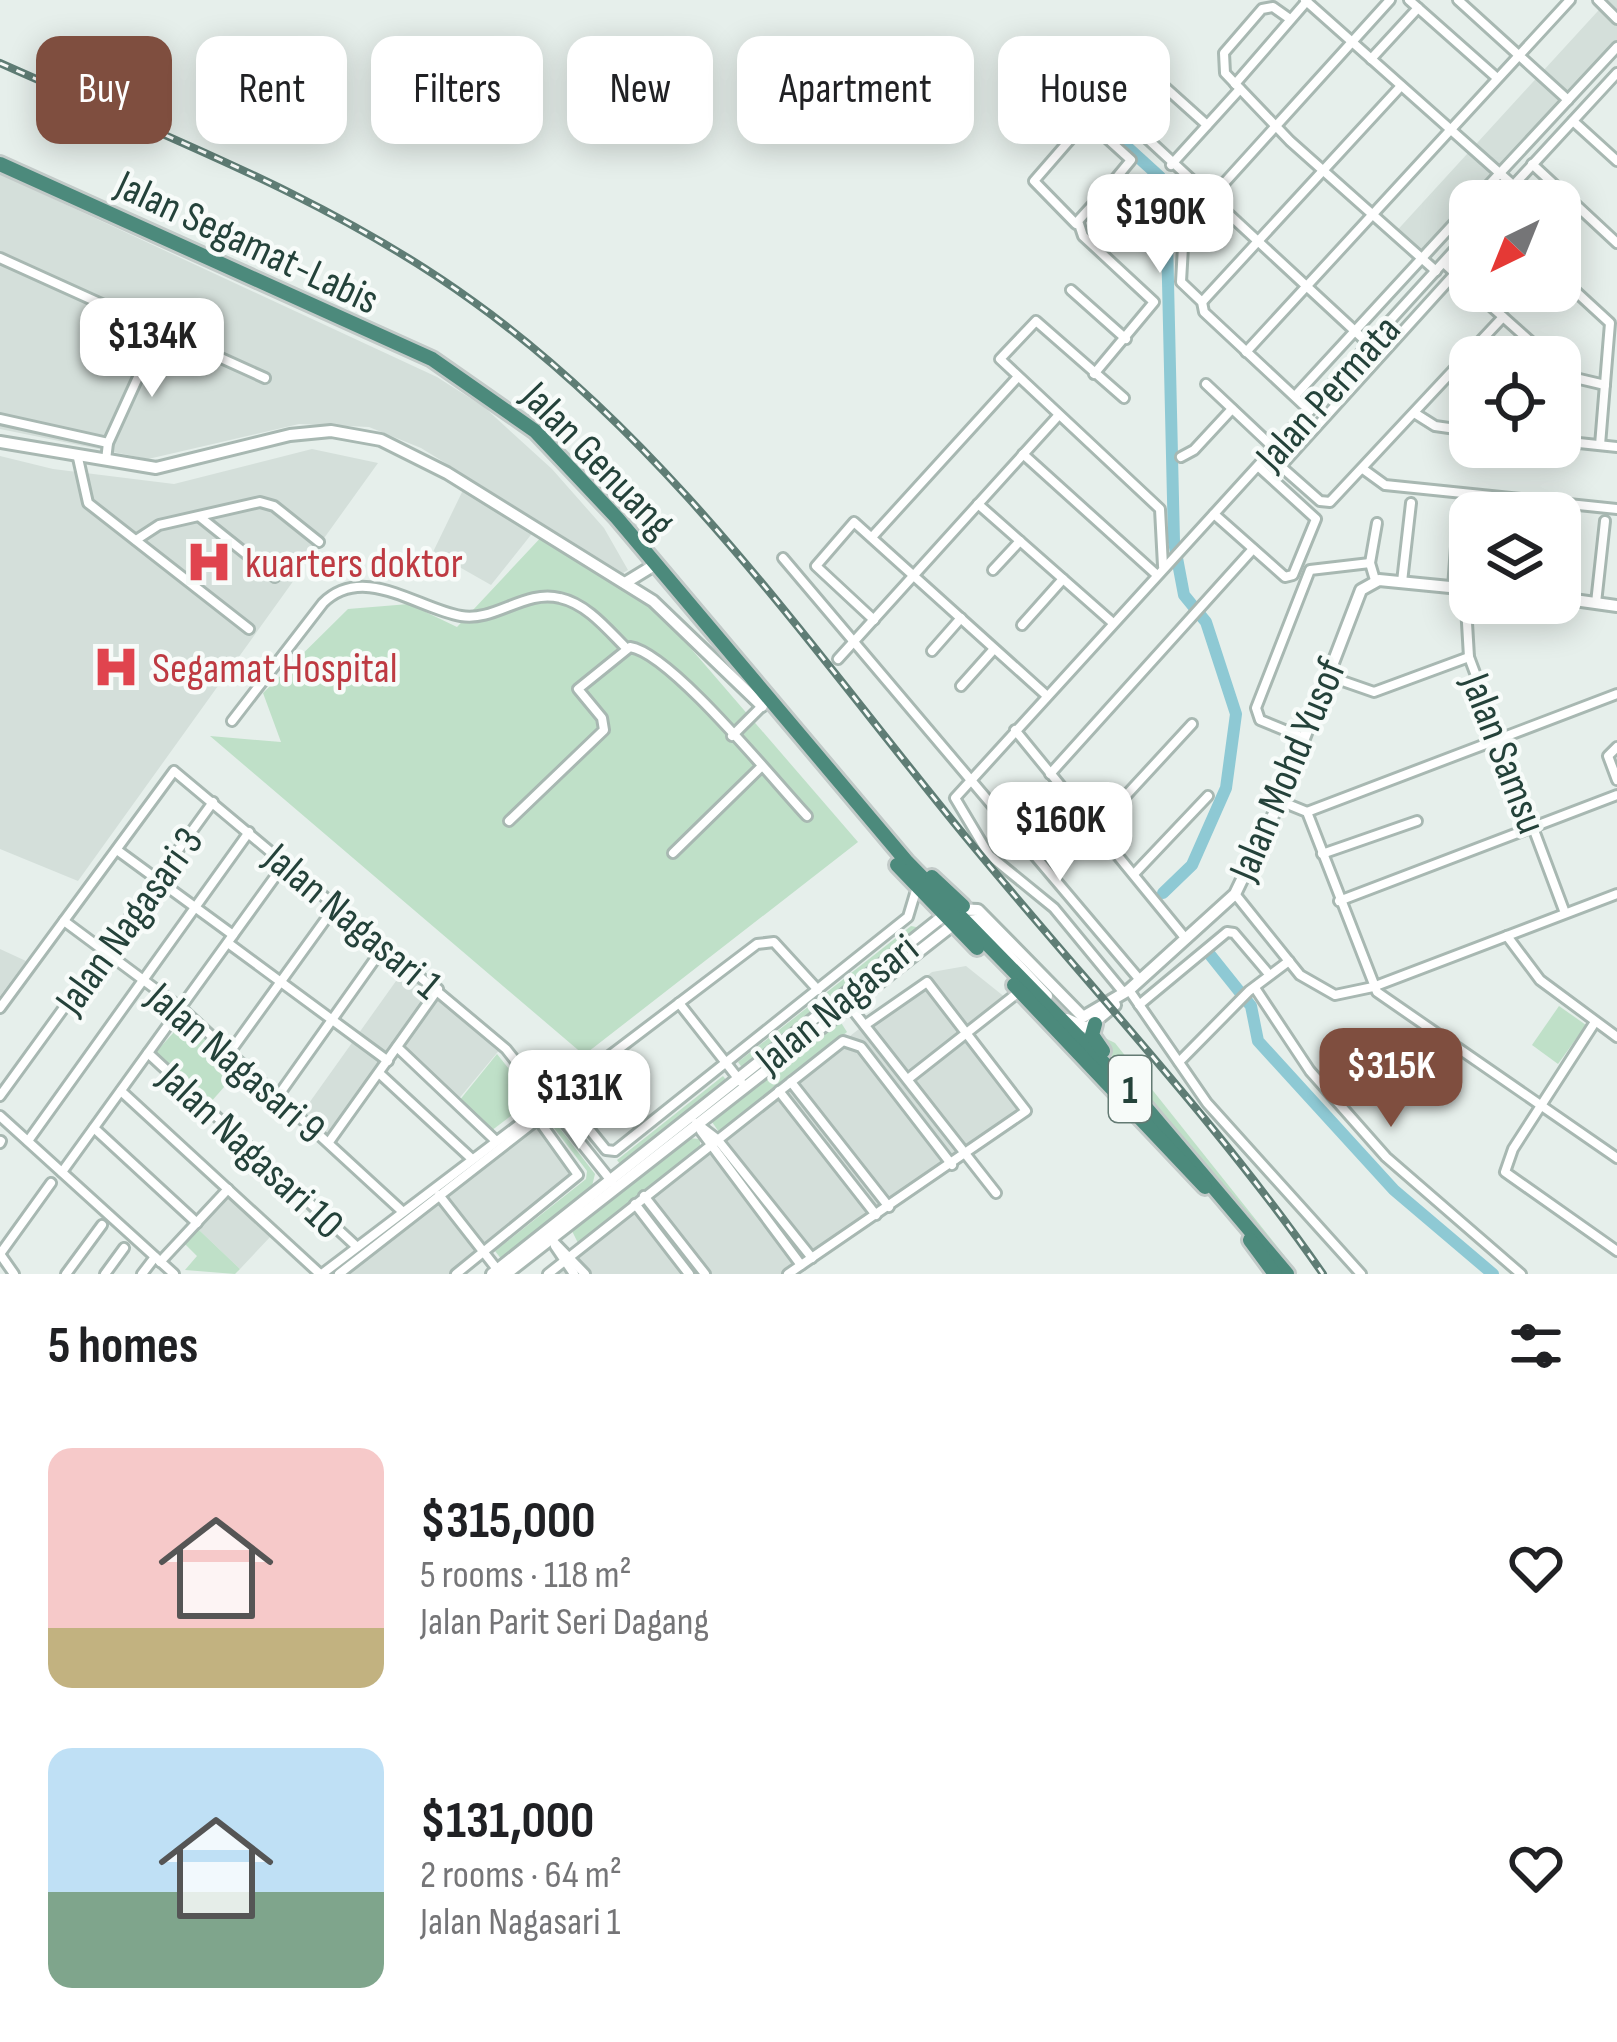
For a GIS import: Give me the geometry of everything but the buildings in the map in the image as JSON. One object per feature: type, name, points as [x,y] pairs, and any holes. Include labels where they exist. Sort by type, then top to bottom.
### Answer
[{"type":"highway","name":"Jalan Segamat-Labis","points":[[0,164],[404,348]]},
{"type":"highway","name":"Jalan Genuang","points":[[404,348],[468,380],[514,413],[580,476],[762,706],[916,887],[955,914],[1138,1097],[1281,1273]]},
{"type":"highway","name":"Jalan Genuang","points":[[653,566],[1020,991],[1281,1273]]},
{"type":"highway","points":[[1095,1024],[1094,1038],[1138,1097]]},
{"type":"street","points":[[1107,190],[1160,236],[1184,229],[1390,0]]},
{"type":"street","points":[[1409,0],[1497,78]]},
{"type":"street","points":[[1458,0],[1568,100]]},
{"type":"street","points":[[1246,352],[1570,0]]},
{"type":"street","points":[[1598,0],[1617,19]]},
{"type":"street","points":[[1171,165],[1290,20],[1312,2],[1508,180]]},
{"type":"street","points":[[1290,20],[1267,6],[1232,39],[1222,65],[1277,126],[1436,272]]},
{"type":"street","points":[[1371,58],[1418,8]]},
{"type":"street","points":[[1494,180],[1617,47]]},
{"type":"street","points":[[1518,180],[1617,74]]},
{"type":"street","points":[[1207,124],[1156,82],[1125,121],[1370,345]]},
{"type":"street","points":[[1202,302],[1401,86]]},
{"type":"street","points":[[1076,224],[1131,160],[1087,120],[1034,181],[1076,224],[1153,299],[1152,310],[1094,374]]},
{"type":"street","points":[[1573,121],[1617,161]]},
{"type":"street","points":[[1532,164],[1617,243]]},
{"type":"street","points":[[1295,396],[1449,228]]},
{"type":"street","points":[[1184,229],[1180,279],[1202,302],[1204,312],[1310,410]]},
{"type":"street","name":"Jalan Permata","points":[[1163,568],[1449,257]]},
{"type":"street","points":[[0,258],[265,378]]},
{"type":"street","points":[[1444,263],[1449,268]]},
{"type":"street","points":[[1280,467],[1449,281]]},
{"type":"street","points":[[1071,290],[1126,339]]},
{"type":"street","points":[[1581,296],[1610,323],[1600,445]]},
{"type":"street","points":[[1497,312],[1524,336]]},
{"type":"street","points":[[1206,384],[1280,467],[1323,503],[1335,500],[1503,317]]},
{"type":"street","points":[[1124,398],[1034,321],[1000,359],[1016,379],[1160,509],[1163,568],[955,798],[989,855],[1054,908],[1139,1004],[1207,1103],[1361,1274]]},
{"type":"street","points":[[106,462],[108,443],[160,329]]},
{"type":"street","points":[[873,536],[1016,379]]},
{"type":"street","points":[[1581,380],[1605,385]]},
{"type":"street","points":[[1180,457],[1194,450],[1232,409]]},
{"type":"street","points":[[1416,414],[1435,426],[1449,428]]},
{"type":"street","points":[[838,659],[1058,417]]},
{"type":"street","points":[[0,418],[108,443]]},
{"type":"street","points":[[0,442],[156,468],[290,435],[363,435],[422,458],[675,617],[762,706],[732,736]]},
{"type":"street","points":[[1581,443],[1617,447]]},
{"type":"street","points":[[1023,454],[1163,568]]},
{"type":"street","points":[[78,458],[88,502],[249,629]]},
{"type":"street","points":[[1214,514],[1285,577],[1293,575],[1316,519],[1259,467]]},
{"type":"street","points":[[1363,470],[1385,484],[1617,509]]},
{"type":"street","points":[[136,540],[150,528],[267,502],[320,542]]},
{"type":"street","points":[[1402,582],[1411,503]]},
{"type":"street","points":[[978,504],[1112,623]]},
{"type":"street","points":[[199,516],[275,577]]},
{"type":"street","points":[[1596,603],[1605,520]]},
{"type":"street","points":[[874,620],[816,566],[852,523],[873,536],[1046,695]]},
{"type":"street","points":[[1377,523],[1370,563],[1375,580],[1449,587]]},
{"type":"street","points":[[993,570],[1020,541]]},
{"type":"street","points":[[1050,774],[1253,549]]},
{"type":"street","points":[[783,558],[1140,980]]},
{"type":"street","points":[[1304,738],[1260,720],[1256,708],[1310,570],[1370,563]]},
{"type":"street","points":[[626,583],[653,566]]},
{"type":"street","points":[[1022,625],[1063,579]]},
{"type":"street","name":"Jalan Mohd Yusof","points":[[1126,991],[1235,894],[1280,801],[1354,599],[1375,580]]},
{"type":"street","points":[[232,721],[322,603],[338,591],[406,593],[470,617],[520,601],[562,598],[598,620],[626,648]]},
{"type":"street","points":[[1581,601],[1617,606]]},
{"type":"street","points":[[932,651],[961,618]]},
{"type":"street","name":"Jalan Samsu","points":[[1466,624],[1468,657],[1565,914]]},
{"type":"street","points":[[509,821],[604,730],[602,718],[578,689],[626,648],[640,648],[656,658],[807,816]]},
{"type":"street","points":[[961,686],[994,649]]},
{"type":"street","points":[[1327,676],[1374,692],[1468,657]]},
{"type":"street","points":[[1280,801],[1307,812],[1617,694]]},
{"type":"street","points":[[1096,828],[1192,724]]},
{"type":"street","points":[[1015,730],[1187,940]]},
{"type":"street","points":[[1617,747],[1608,753],[1617,780]]},
{"type":"street","points":[[673,853],[761,767]]},
{"type":"street","name":"Jalan Nagasari 1","points":[[116,850],[175,771],[506,1049],[614,1184]]},
{"type":"street","points":[[1339,901],[1617,795]]},
{"type":"street","points":[[1134,874],[1208,796]]},
{"type":"street","name":"Jalan Nagasari 3","points":[[0,1096],[213,802]]},
{"type":"street","points":[[1307,812],[1373,987],[1617,1157]]},
{"type":"street","points":[[1322,854],[1417,821]]},
{"type":"street","points":[[28,1141],[249,832]]},
{"type":"street","points":[[0,1008],[116,850],[194,908],[280,982],[388,1061]]},
{"type":"street","points":[[62,1172],[285,863]]},
{"type":"street","name":"Jalan Nagasari","points":[[560,1093],[605,1150],[617,1149],[908,917],[916,887]]},
{"type":"street","points":[[1235,894],[1289,961],[1326,993],[1373,987],[1617,894]]},
{"type":"street","points":[[230,1052],[336,904]]},
{"type":"street","points":[[955,914],[982,913],[1083,1017],[1126,991]]},
{"type":"street","points":[[955,914],[976,920],[1066,1018],[1083,1028],[1095,1024],[1126,991]]},
{"type":"street","name":"Jalan Nagasari","points":[[499,1273],[955,914]]},
{"type":"street","name":"Jalan Nagasari 9","points":[[64,921],[181,1008],[403,1212]]},
{"type":"street","points":[[1139,1004],[1227,932],[1234,932],[1268,973]]},
{"type":"street","points":[[1508,936],[1540,980],[1617,1037]]},
{"type":"street","points":[[121,1091],[321,1274],[347,1261],[560,1093],[766,941],[774,942],[818,990]]},
{"type":"street","points":[[278,1096],[385,945]]},
{"type":"street","points":[[1179,1062],[1268,973],[1289,961]]},
{"type":"street","points":[[788,1274],[1026,1112],[924,982],[865,1024]]},
{"type":"street","points":[[329,1142],[438,989]]},
{"type":"street","points":[[1252,989],[1310,1071],[1386,1157],[1521,1274]]},
{"type":"street","points":[[898,1095],[1020,991]]},
{"type":"street","points":[[846,1002],[996,1193]]},
{"type":"street","points":[[679,1003],[743,1084]]},
{"type":"street","points":[[1595,1022],[1507,1160],[1506,1175],[1617,1251]]},
{"type":"street","points":[[548,1274],[842,1041],[861,1047],[952,1165]]},
{"type":"street","points":[[398,1047],[496,1141]]},
{"type":"street","name":"Jalan Nagasari 10","points":[[148,1053],[357,1247]]},
{"type":"street","points":[[379,1073],[472,1159]]},
{"type":"street","points":[[791,1082],[889,1207]]},
{"type":"street","points":[[779,1091],[876,1215]]},
{"type":"street","points":[[0,1116],[174,1274]]},
{"type":"street","points":[[339,1274],[357,1247],[536,1116]]},
{"type":"street","points":[[456,1274],[578,1175],[536,1116]]},
{"type":"street","points":[[694,1121],[812,1258]]},
{"type":"street","points":[[94,1128],[196,1223]]},
{"type":"street","points":[[712,1143],[801,1265]]},
{"type":"street","points":[[14,1274],[0,1254],[51,1184]]},
{"type":"street","points":[[142,1274],[229,1189]]},
{"type":"street","points":[[437,1192],[499,1273]]},
{"type":"street","points":[[644,1196],[705,1274]]},
{"type":"street","points":[[634,1204],[689,1274]]},
{"type":"street","points":[[65,1274],[102,1225]]},
{"type":"street","points":[[549,1236],[585,1274]]},
{"type":"street","points":[[105,1274],[124,1248]]},
{"type":"street","points":[[567,1258],[574,1274]]},
{"type":"street","points":[[347,1261],[358,1274]]},
{"type":"shaded area","points":[[1608,0],[1617,0],[1617,51],[1497,180],[1449,180],[1449,233],[1422,262],[1392,236]]},
{"type":"shaded area","points":[[0,174],[437,377],[484,407],[552,469],[604,528],[628,570],[623,573],[421,448],[369,427],[299,424],[148,459],[0,429]]},
{"type":"shaded area","name":"Segamat Hospital","points":[[312,449],[378,463],[78,881],[0,849],[0,456],[53,469],[174,484]]},
{"type":"shaded area","points":[[464,488],[534,531],[491,585],[433,552]]},
{"type":"shaded area","points":[[0,949],[26,961],[0,996]]},
{"type":"shaded area","points":[[966,966],[1011,1002],[971,1036],[1029,1110],[1027,1116],[792,1274],[545,1274],[932,972]]},
{"type":"shaded area","points":[[406,967],[501,1048],[457,1101],[401,1047],[332,1140],[302,1113]]},
{"type":"shaded area","points":[[538,1116],[581,1168],[580,1177],[481,1259],[461,1274],[335,1274]]},
{"type":"shaded area","points":[[229,1195],[271,1236],[240,1269],[198,1229]]},
{"type":"green space","points":[[545,533],[662,615],[858,842],[584,1055],[210,736],[281,742],[263,693],[348,609],[409,604],[457,627]]},
{"type":"green space","points":[[911,926],[921,928],[745,1072],[738,1062]]},
{"type":"green space","points":[[1559,1006],[1586,1025],[1558,1064],[1532,1045]]},
{"type":"green space","points":[[185,1020],[239,1070],[210,1103],[155,1053]]},
{"type":"green space","points":[[840,1021],[847,1032],[719,1132],[712,1122]]},
{"type":"green space","points":[[1097,1039],[1115,1043],[1299,1274]]},
{"type":"green space","points":[[497,1054],[533,1099],[491,1131],[459,1101]]},
{"type":"green space","points":[[723,1076],[730,1085],[623,1168],[617,1160]]},
{"type":"green space","points":[[548,1113],[595,1174],[592,1186],[502,1260],[495,1251],[586,1179],[587,1171],[544,1115]]},
{"type":"green space","points":[[688,1138],[700,1139],[700,1147],[578,1243],[571,1229]]},
{"type":"green space","points":[[198,1229],[240,1269],[235,1274],[185,1270],[197,1256],[185,1244]]},
{"type":"waterway","points":[[1124,144],[1160,177],[1166,195],[1174,542],[1184,595],[1206,622],[1236,714],[1226,788],[1192,865],[1163,893]]},
{"type":"waterway","points":[[1207,951],[1251,1006],[1258,1041],[1394,1190],[1493,1274]]},
{"type":"railway","points":[[0,63],[244,170],[362,231],[474,302],[546,358],[613,420],[738,555],[969,841],[1196,1108],[1323,1274]]},
{"type":"place","name":"kuarters doktor","points":[[209,562]]},
{"type":"place","name":"Segamat Hospital","points":[[116,667]]}]
